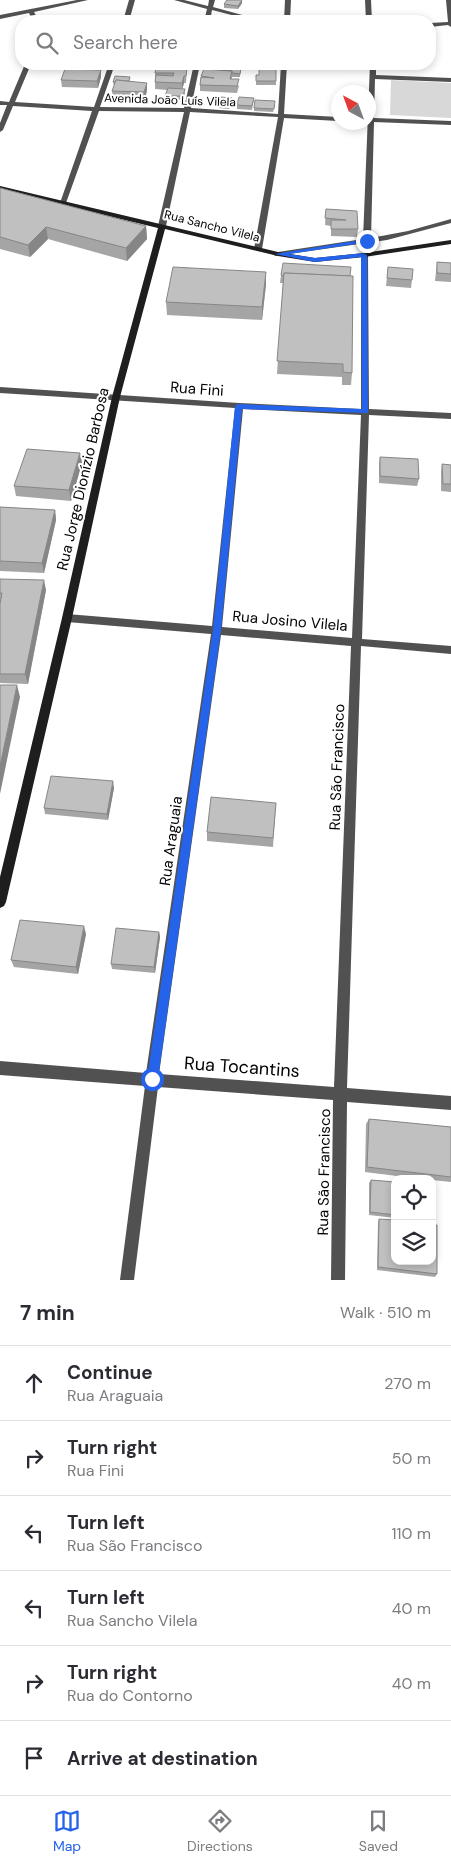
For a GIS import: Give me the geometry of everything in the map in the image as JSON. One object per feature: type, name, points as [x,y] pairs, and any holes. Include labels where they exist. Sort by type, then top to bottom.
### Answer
[{"type":"main road","name":"Rua Sancho Vilela","points":[[0,188],[278,254],[315,260],[451,242]]},
{"type":"main road","name":"Rua Jorge Dionízio Barbosa","points":[[0,902],[67,618],[116,397],[162,226]]},
{"type":"street","points":[[0,17],[85,0]]},
{"type":"street","points":[[128,15],[132,0]]},
{"type":"street","points":[[177,0],[237,15]]},
{"type":"street","points":[[208,15],[212,0]]},
{"type":"street","points":[[287,15],[288,0]]},
{"type":"street","points":[[368,0],[369,15]]},
{"type":"street","points":[[436,25],[451,23],[449,0]]},
{"type":"street","points":[[0,130],[13,104],[26,70]]},
{"type":"street","points":[[63,203],[110,70]]},
{"type":"street","name":"Rua Jorge Dionízio Barbosa","points":[[162,226],[196,70]]},
{"type":"street","points":[[258,249],[281,116],[284,70]]},
{"type":"street","points":[[372,85],[373,70]]},
{"type":"street","points":[[373,77],[451,80]]},
{"type":"street","name":"Avenida João Luís Vilela","points":[[0,103],[186,110],[331,119]]},
{"type":"street","points":[[376,120],[451,123]]},
{"type":"street","points":[[367,241],[370,130]]},
{"type":"street","points":[[278,254],[367,241],[432,228],[451,222]]},
{"type":"street","name":"Rua São Francisco","points":[[338,1280],[340,1094],[365,412],[364,255]]},
{"type":"street","name":"Rua Fini","points":[[0,390],[238,406],[451,416]]},
{"type":"street","name":"Rua Araguaia","points":[[127,1280],[152,1079],[217,630],[238,406]]},
{"type":"street","name":"Rua Josino Vilela","points":[[67,618],[451,650]]},
{"type":"street","name":"Rua Tocantins","points":[[0,1068],[451,1103]]},
{"type":"shaded area","points":[[391,80],[451,83],[451,118],[390,115]]},
{"type":"building","points":[[227,0],[242,0],[238,6],[224,4]]},
{"type":"building","points":[[65,70],[101,70],[97,81],[61,80]]},
{"type":"building","points":[[156,70],[187,70],[182,83],[155,82],[156,75],[173,76],[174,73],[155,73]]},
{"type":"building","points":[[204,70],[232,71],[230,79],[239,79],[237,86],[200,85],[201,77],[214,78],[201,76]]},
{"type":"building","points":[[220,70],[241,70],[240,74],[232,73],[232,71]]},
{"type":"building","points":[[259,70],[276,70],[276,81],[256,81],[256,75],[259,75]]},
{"type":"building","points":[[115,76],[130,77],[129,81],[116,80],[113,82]]},
{"type":"building","points":[[116,80],[147,83],[144,92],[112,91]]},
{"type":"building","points":[[168,88],[185,89],[183,96],[165,96]]},
{"type":"building","points":[[220,97],[232,98],[229,106],[217,105]]},
{"type":"building","points":[[239,97],[254,98],[252,106],[237,105]]},
{"type":"building","points":[[255,100],[275,101],[274,109],[254,108]]},
{"type":"building","points":[[0,188],[146,226],[126,248],[46,227],[28,245],[0,237]]},
{"type":"building","points":[[326,209],[357,211],[358,229],[331,229],[331,220],[346,220],[325,218]]},
{"type":"building","points":[[437,262],[451,263],[451,274],[437,273]]},
{"type":"building","points":[[283,263],[351,267],[350,276],[284,273],[284,276],[281,275]]},
{"type":"building","points":[[173,267],[266,272],[262,307],[166,302]]},
{"type":"building","points":[[388,267],[413,269],[412,280],[387,278]]},
{"type":"building","points":[[284,273],[353,276],[352,373],[343,372],[343,364],[277,361]]},
{"type":"building","points":[[27,449],[80,453],[69,490],[14,486]]},
{"type":"building","points":[[380,457],[418,459],[419,479],[380,476]]},
{"type":"building","points":[[442,464],[451,465],[451,484],[443,484]]},
{"type":"building","points":[[0,507],[55,510],[42,563],[0,561]]},
{"type":"building","points":[[0,579],[44,580],[25,674],[0,674],[0,604],[2,593],[0,593]]},
{"type":"building","points":[[0,685],[17,685],[0,766]]},
{"type":"building","points":[[51,776],[113,781],[107,814],[44,808]]},
{"type":"building","points":[[211,797],[276,803],[273,838],[207,832]]},
{"type":"building","points":[[20,920],[84,926],[76,967],[11,960]]},
{"type":"building","points":[[116,928],[159,932],[154,967],[111,964]]},
{"type":"building","points":[[369,1119],[451,1127],[451,1177],[367,1167]]},
{"type":"building","points":[[371,1180],[391,1182],[391,1215],[370,1212]]},
{"type":"building","points":[[379,1219],[391,1220],[391,1265],[436,1265],[437,1225],[437,1274],[378,1267]]},
{"type":"route","points":[[152,1079],[217,630],[238,406],[365,412],[364,255],[315,260],[278,254],[367,241]]}]
